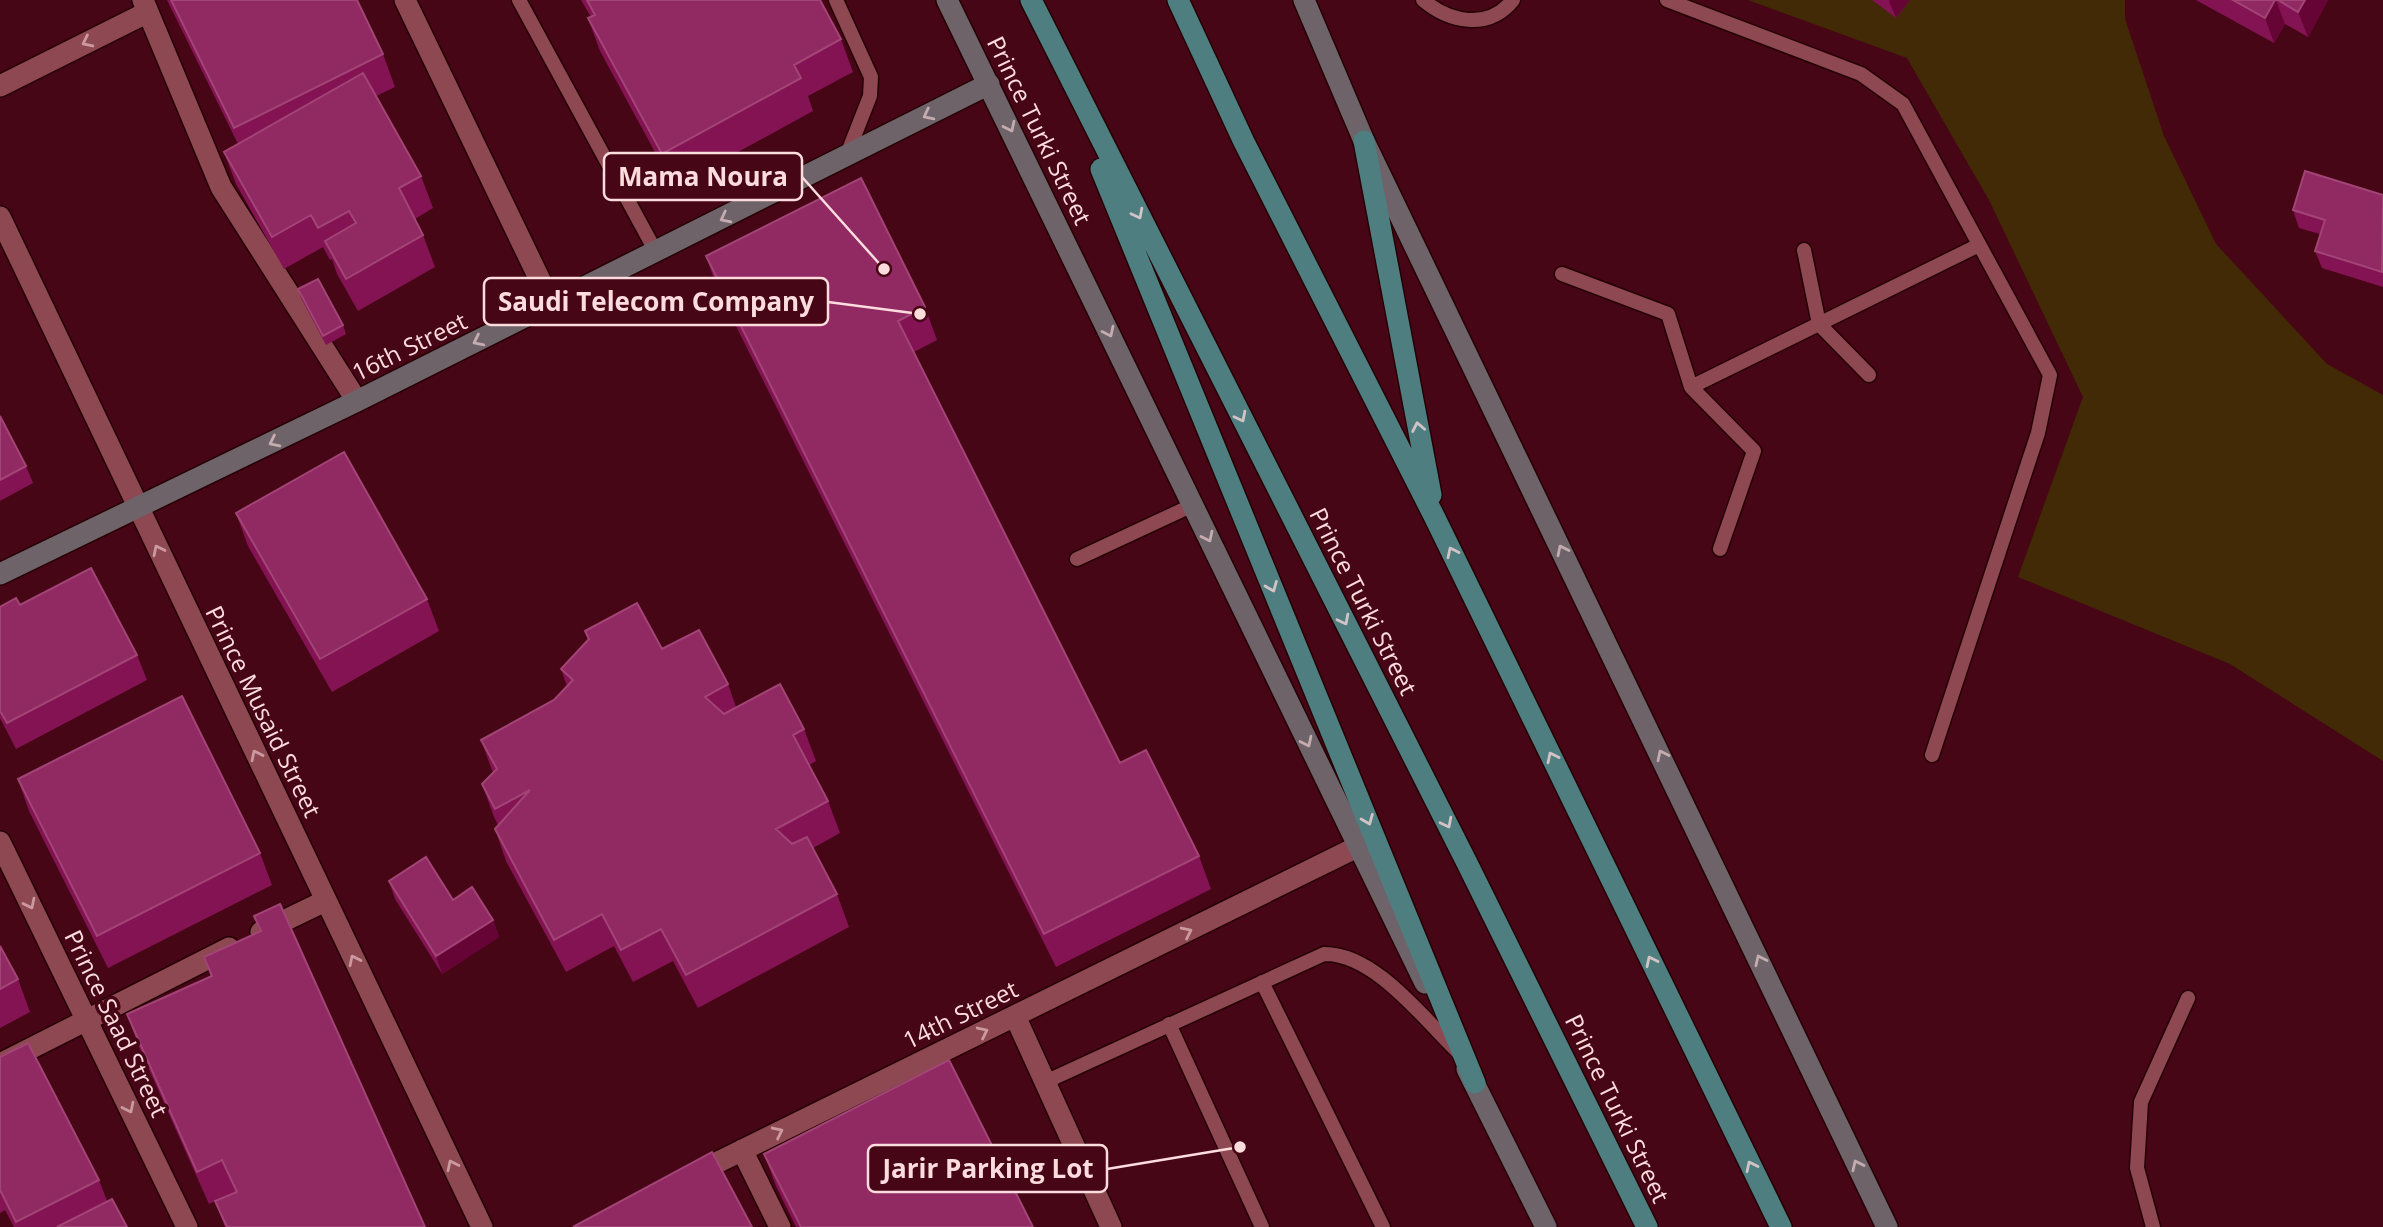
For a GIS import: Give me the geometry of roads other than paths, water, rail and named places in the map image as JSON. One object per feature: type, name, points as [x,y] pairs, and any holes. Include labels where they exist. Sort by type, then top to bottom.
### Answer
[{"type":"main road","name":"Prince Turki Street","points":[[1031,0],[1467,863],[1647,1227]]},
{"type":"main road","points":[[1178,0],[1244,142],[1435,518],[1781,1227]]},
{"type":"main road","points":[[1042,25],[1475,1083]]},
{"type":"main road","points":[[1364,141],[1435,518]]},
{"type":"street","points":[[405,0],[552,305]]},
{"type":"street","name":"Prince Turki Street","points":[[947,0],[1357,847],[1546,1227]]},
{"type":"street","points":[[1304,0],[1364,141],[1887,1227]]},
{"type":"street","points":[[0,86],[146,6],[220,187],[357,401]]},
{"type":"street","name":"16th Street","points":[[0,574],[552,305],[989,84]]},
{"type":"street","name":"Prince Musaid Street","points":[[0,217],[482,1227]]},
{"type":"street","name":"Prince Saad Street","points":[[0,842],[187,1227]]},
{"type":"street","name":"14th Street","points":[[670,1185],[1357,847]]},
{"type":"street","points":[[0,1063],[326,901]]},
{"type":"street","points":[[1015,1016],[1111,1227]]},
{"type":"street","points":[[742,1150],[780,1227]]},
{"type":"lane","points":[[519,0],[656,252]]},
{"type":"lane","points":[[836,0],[871,77],[870,96],[846,156]]},
{"type":"lane","points":[[1423,0],[1438,12],[1456,20],[1475,21],[1494,16],[1513,0]]},
{"type":"lane","points":[[1667,0],[1861,74],[1903,104],[2050,375],[2038,433],[1932,755]]},
{"type":"lane","points":[[1691,387],[1979,245]]},
{"type":"lane","points":[[1804,250],[1819,324],[1869,375]]},
{"type":"lane","points":[[1562,274],[1668,314],[1691,387],[1754,451],[1720,549]]},
{"type":"lane","points":[[1077,559],[1193,505]]},
{"type":"lane","points":[[1045,1082],[1324,954],[1341,954],[1363,963],[1460,1054]]},
{"type":"lane","points":[[1262,982],[1383,1227]]},
{"type":"lane","points":[[2153,1227],[2137,1168],[2141,1102],[2188,998]]},
{"type":"lane","points":[[1169,1024],[1262,1227]]},
{"type":"place","name":"Mama Noura","points":[[884,269]]},
{"type":"place","name":"Saudi Telecom Company","points":[[920,314]]},
{"type":"place","name":"Jarir Parking Lot","points":[[1240,1147]]}]
